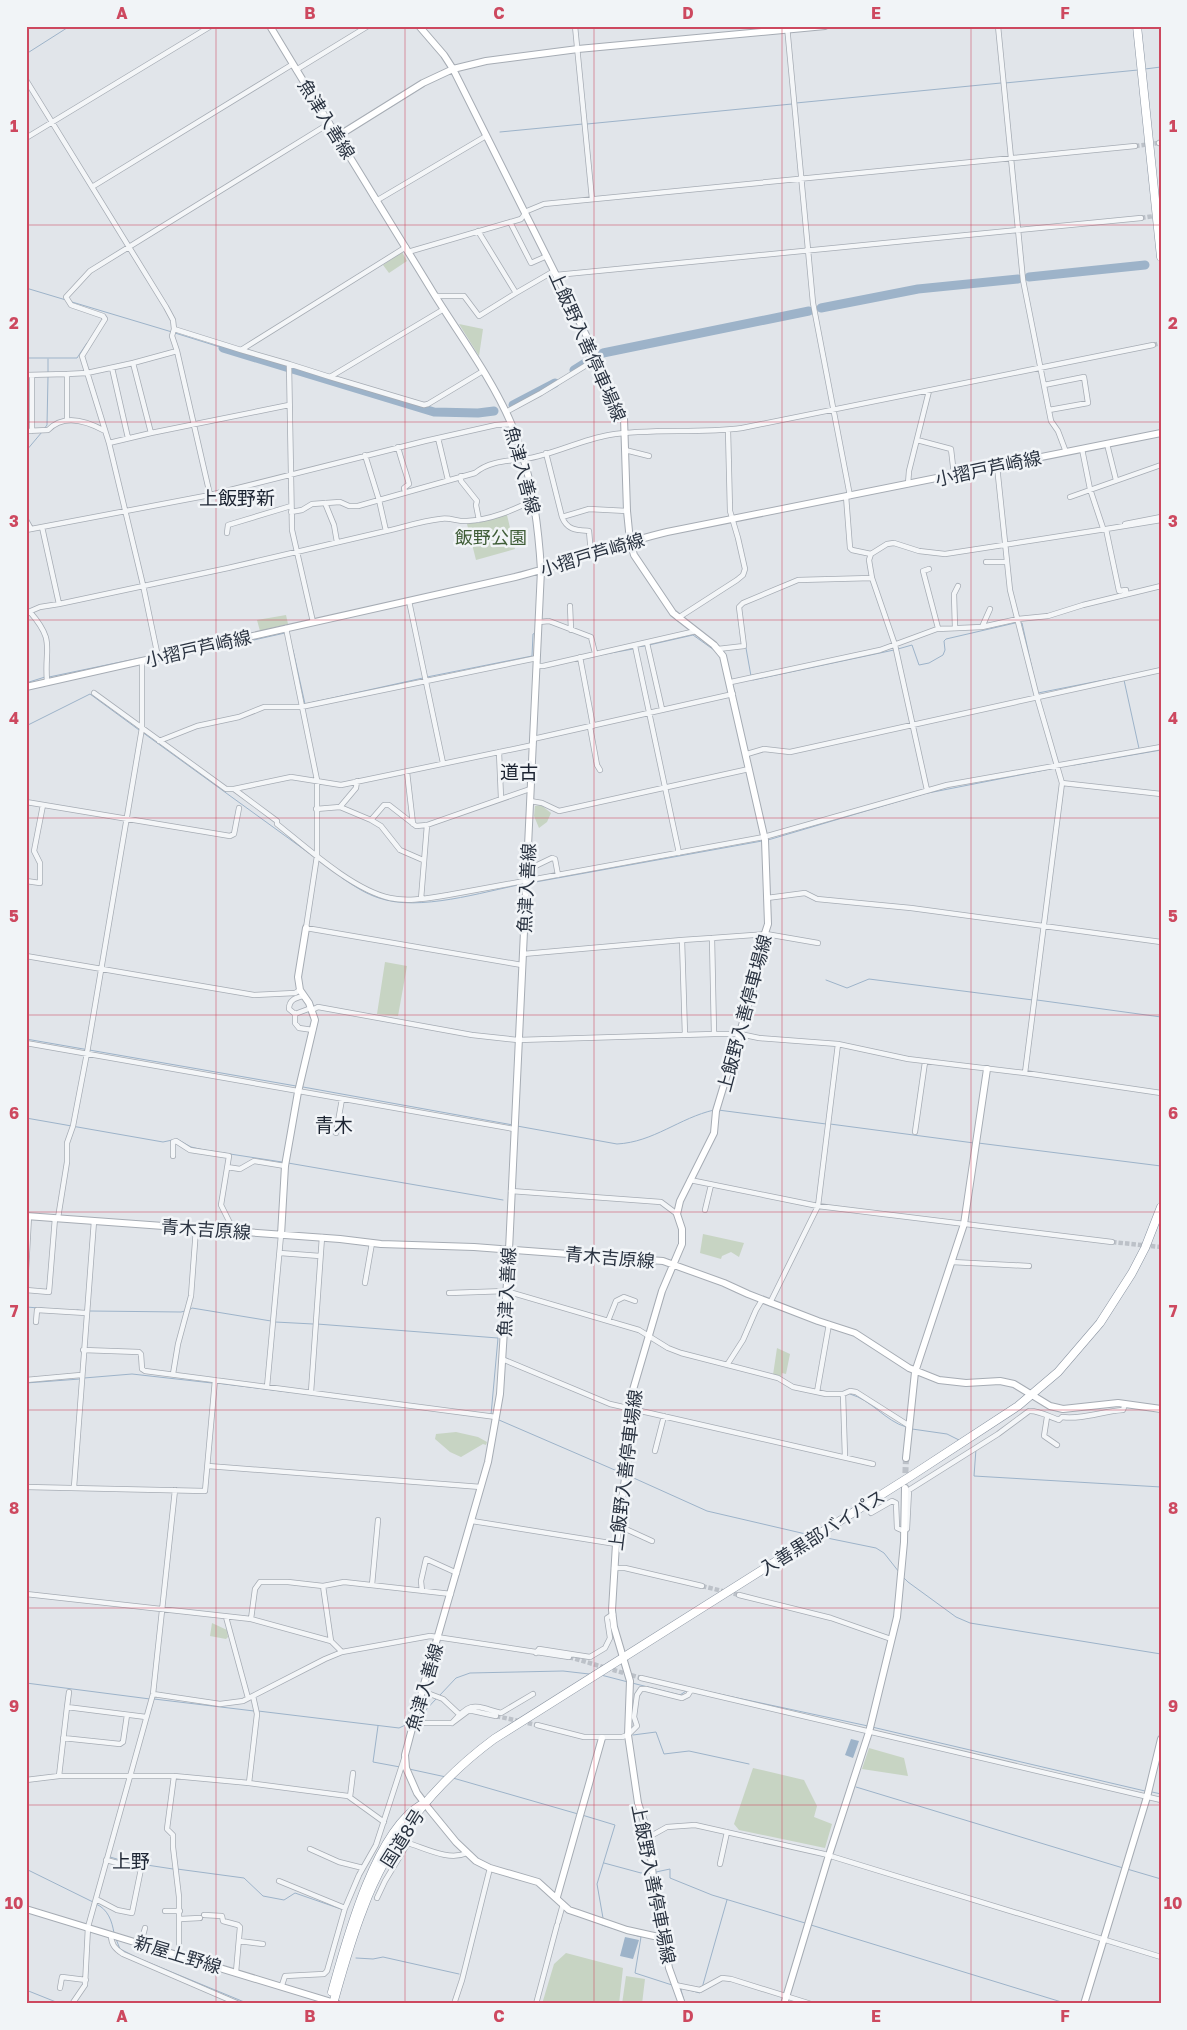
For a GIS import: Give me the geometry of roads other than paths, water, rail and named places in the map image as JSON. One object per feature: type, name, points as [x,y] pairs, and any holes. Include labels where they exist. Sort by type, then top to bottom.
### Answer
[{"type":"highway","points":[[1137,26],[1161,258]]},
{"type":"highway","name":"入善黒部バイパス","points":[[424,1802],[454,1771],[482,1748],[988,1428],[1031,1395],[1058,1372],[1100,1323],[1132,1273],[1161,1207]]},
{"type":"highway","name":"国道8号","points":[[333,2003],[357,1906],[371,1875],[399,1826],[411,1811],[424,1802]]},
{"type":"main road","name":"魚津入善線","points":[[270,26],[376,201],[498,395],[512,424],[524,459],[534,500],[541,570],[509,1250],[502,1359],[496,1417],[481,1487],[405,1755],[410,1781],[424,1802],[467,1853],[476,1861],[490,1868],[538,1882],[563,1904]]},
{"type":"main road","name":"上飯野入善停車場線","points":[[419,26],[444,55],[453,69],[598,358],[614,401],[624,418],[627,511],[630,541],[641,567],[678,618],[718,649],[726,660],[764,837],[768,924],[766,934],[757,958],[753,989],[716,1111],[714,1133],[680,1201],[677,1214],[682,1229],[682,1244],[662,1292],[634,1386],[629,1408],[629,1449],[614,1568],[614,1627],[630,1681],[628,1735],[638,1803],[649,1837],[655,1897],[669,1968],[682,2004]]},
{"type":"main road","points":[[338,136],[424,83],[453,69],[486,61],[578,49],[787,28],[825,26]]},
{"type":"main road","name":"小摺戸芦崎線","points":[[26,687],[541,570],[630,541],[1161,433]]},
{"type":"main road","points":[[281,1235],[285,1166],[298,1092],[315,1020],[312,1009],[301,993],[298,977],[306,928]]},
{"type":"main road","points":[[906,1458],[908,1425],[916,1372],[964,1224],[987,1069]]},
{"type":"main road","name":"青木吉原線","points":[[28,1216],[372,1242],[663,1261],[737,1288],[762,1300],[855,1333],[916,1372],[952,1382],[1006,1382],[1014,1384],[1050,1406],[1062,1409],[1102,1404],[1126,1404],[1161,1409]]},
{"type":"main road","points":[[784,2004],[868,1732],[891,1639],[900,1593],[905,1488]]},
{"type":"main road","points":[[557,1897],[602,1738]]},
{"type":"main road","points":[[1084,2004],[1148,1797],[1161,1739]]},
{"type":"main road","points":[[563,1904],[578,1913],[627,1930],[663,1938]]},
{"type":"main road","name":"新屋上野線","points":[[26,1909],[282,1985],[333,2003]]},
{"type":"street","points":[[26,138],[211,26]]},
{"type":"street","points":[[92,186],[368,26]]},
{"type":"street","points":[[575,26],[592,199]]},
{"type":"street","points":[[998,26],[1023,280],[1049,410],[1066,452]]},
{"type":"street","points":[[787,28],[813,303],[834,409],[848,496],[850,548],[871,554]]},
{"type":"street","points":[[26,80],[173,320],[174,329],[172,336],[210,496]]},
{"type":"street","points":[[158,657],[143,585],[105,431],[82,356],[105,319],[103,316],[71,305],[66,297],[90,271],[330,123]]},
{"type":"street","points":[[376,201],[486,136]]},
{"type":"street","points":[[241,350],[407,250],[521,219],[528,212],[544,204],[1135,146]]},
{"type":"street","points":[[435,296],[464,296],[478,316],[516,293],[555,273],[1140,218]]},
{"type":"street","points":[[510,222],[531,263],[546,256]]},
{"type":"street","points":[[478,231],[516,293]]},
{"type":"street","points":[[330,377],[444,310]]},
{"type":"street","points":[[174,329],[424,405],[483,371]]},
{"type":"street","points":[[291,512],[302,510],[312,504],[340,502],[349,506],[358,506],[475,473],[489,464],[524,459],[607,436],[654,430],[728,430],[929,391],[1153,344]]},
{"type":"street","points":[[32,431],[29,375],[87,373],[177,351]]},
{"type":"street","points":[[506,412],[598,358]]},
{"type":"street","points":[[133,363],[151,433]]},
{"type":"street","points":[[289,364],[290,506],[296,551],[313,622]]},
{"type":"street","points":[[112,368],[128,438]]},
{"type":"street","points":[[67,374],[67,420]]},
{"type":"street","points":[[1044,385],[1084,377],[1088,403],[1049,410]]},
{"type":"street","points":[[908,484],[909,471],[929,391]]},
{"type":"street","points":[[108,443],[289,405]]},
{"type":"street","points":[[26,431],[48,430],[55,422],[67,420],[89,422],[105,431]]},
{"type":"street","points":[[26,520],[29,530],[210,496],[398,447],[496,425],[512,424]]},
{"type":"street","points":[[678,618],[743,575],[745,569],[731,520],[728,430]]},
{"type":"street","points":[[438,438],[448,480]]},
{"type":"street","points":[[917,440],[951,449],[954,475]]},
{"type":"street","points":[[1107,444],[1116,480]]},
{"type":"street","points":[[398,447],[403,470],[409,484],[404,488],[405,492]]},
{"type":"street","points":[[1082,449],[1090,489],[1104,528],[1119,591],[1126,590],[1126,594]]},
{"type":"street","points":[[625,450],[649,456]]},
{"type":"street","points":[[546,453],[562,517],[565,523],[575,531],[589,531],[591,554]]},
{"type":"street","points":[[365,455],[379,500],[386,531]]},
{"type":"street","points":[[1070,498],[1090,489],[1161,465]]},
{"type":"street","points":[[997,466],[1010,590],[1037,697],[1062,783],[1025,1073]]},
{"type":"street","points":[[461,476],[461,482],[477,501],[479,520]]},
{"type":"street","points":[[47,681],[48,644],[42,625],[28,612],[40,607],[441,518],[464,522],[479,520],[506,513],[534,500]]},
{"type":"street","points":[[325,503],[338,542]]},
{"type":"street","points":[[227,533],[228,525],[290,506]]},
{"type":"street","points":[[562,517],[589,509],[627,511]]},
{"type":"street","points":[[927,790],[895,645],[872,578],[869,560],[871,554],[887,544],[894,543],[919,551],[945,554],[1104,528],[1125,527],[1125,524],[1161,518]]},
{"type":"street","points":[[42,527],[59,604]]},
{"type":"street","points":[[986,562],[1007,562]]},
{"type":"street","points":[[929,569],[923,571],[938,628]]},
{"type":"street","points":[[718,649],[744,646],[739,607],[743,603],[798,580],[872,578]]},
{"type":"street","points":[[955,628],[954,594],[958,586]]},
{"type":"street","points":[[731,682],[895,645],[938,628],[982,627],[1018,619],[1048,616],[1083,605],[1161,586]]},
{"type":"street","points":[[408,601],[442,763]]},
{"type":"street","points":[[570,606],[571,630]]},
{"type":"street","points":[[982,627],[990,609]]},
{"type":"street","points":[[539,622],[549,622],[591,638],[595,653]]},
{"type":"street","points":[[286,627],[317,780],[317,856],[306,928],[522,965]]},
{"type":"street","points":[[536,666],[635,646],[696,631]]},
{"type":"street","points":[[647,643],[662,709]]},
{"type":"street","points":[[635,646],[679,853]]},
{"type":"street","points":[[580,657],[597,765],[600,770]]},
{"type":"street","points":[[159,741],[198,726],[239,717],[264,707],[302,707],[537,658]]},
{"type":"street","points":[[26,1290],[49,1292],[57,1218],[67,1162],[67,1144],[73,1126],[87,1053],[142,728],[142,661]]},
{"type":"street","points":[[746,754],[764,749],[790,752],[1161,670]]},
{"type":"street","points":[[94,694],[226,789],[234,789],[291,777],[341,785],[499,752],[648,712],[732,694]]},
{"type":"street","points":[[234,789],[277,821],[276,824],[317,856],[373,893],[390,898],[421,899],[764,837],[927,790],[1057,764],[1161,747]]},
{"type":"street","points":[[499,752],[501,798]]},
{"type":"street","points":[[530,801],[542,803],[559,811],[749,769]]},
{"type":"street","points":[[407,772],[413,824]]},
{"type":"street","points":[[340,807],[356,788],[357,781]]},
{"type":"street","points":[[1062,783],[1161,794]]},
{"type":"street","points":[[371,820],[384,805],[389,805],[416,826],[427,825],[530,789]]},
{"type":"street","points":[[26,802],[230,836],[234,834],[240,808]]},
{"type":"street","points":[[26,881],[40,883],[40,863],[34,851],[43,805]]},
{"type":"street","points":[[316,809],[340,807],[371,820],[381,826],[400,850],[423,860]]},
{"type":"street","points":[[421,899],[427,825]]},
{"type":"street","points":[[527,870],[552,858],[554,859],[558,875]]},
{"type":"street","points":[[767,898],[805,893],[817,899],[911,908],[1043,928],[1161,942]]},
{"type":"street","points":[[523,954],[766,934],[818,943]]},
{"type":"street","points":[[712,938],[714,1034]]},
{"type":"street","points":[[682,940],[685,1035]]},
{"type":"street","points":[[26,956],[254,995],[301,993]]},
{"type":"street","points":[[301,993],[290,1003],[289,1009],[295,1014],[296,1026],[313,1030]]},
{"type":"street","points":[[295,1014],[318,1007],[472,1035],[518,1040],[740,1034],[759,1038],[838,1044],[925,1062],[1025,1073],[1161,1093]]},
{"type":"street","points":[[26,1043],[514,1129]]},
{"type":"street","points":[[770,1303],[818,1206],[838,1044]]},
{"type":"street","points":[[915,1132],[925,1062]]},
{"type":"street","points":[[336,1133],[342,1099]]},
{"type":"street","points":[[174,1156],[172,1146],[173,1142],[176,1141],[190,1150],[229,1156],[221,1205],[230,1223],[231,1231]]},
{"type":"street","points":[[227,1167],[240,1169],[254,1161],[285,1166]]},
{"type":"street","points":[[690,1180],[818,1206],[1112,1242]]},
{"type":"street","points":[[705,1210],[711,1185]]},
{"type":"street","points":[[511,1191],[661,1202],[677,1214]]},
{"type":"street","points":[[26,1271],[28,1216]]},
{"type":"street","points":[[74,1487],[94,1221]]},
{"type":"street","points":[[173,1374],[178,1344],[192,1296],[196,1229]]},
{"type":"street","points":[[267,1387],[281,1235]]},
{"type":"street","points":[[312,1392],[322,1238]]},
{"type":"street","points":[[365,1283],[372,1242]]},
{"type":"street","points":[[280,1253],[320,1256]]},
{"type":"street","points":[[952,1262],[1029,1266]]},
{"type":"street","points":[[449,1292],[506,1291],[639,1330],[668,1348],[681,1353],[778,1378],[793,1387],[817,1392],[844,1394],[850,1391],[856,1392],[908,1425]]},
{"type":"street","points":[[608,1321],[616,1301],[624,1297],[635,1301]]},
{"type":"street","points":[[727,1365],[743,1340],[762,1300]]},
{"type":"street","points":[[36,1322],[37,1310],[86,1313]]},
{"type":"street","points":[[817,1392],[829,1324]]},
{"type":"street","points":[[83,1350],[139,1352],[141,1354],[142,1369],[145,1371],[496,1417]]},
{"type":"street","points":[[502,1359],[610,1404],[873,1464]]},
{"type":"street","points":[[26,1380],[81,1375]]},
{"type":"street","points":[[26,1487],[205,1491],[215,1380]]},
{"type":"street","points":[[844,1394],[844,1458]]},
{"type":"street","points":[[871,1513],[892,1501],[896,1503],[897,1528],[904,1532],[908,1530],[910,1490],[998,1434],[1029,1410],[1035,1410],[1046,1417],[1059,1420],[1062,1417],[1078,1418],[1106,1411],[1123,1410],[1126,1404]]},
{"type":"street","points":[[655,1451],[664,1416]]},
{"type":"street","points":[[1046,1417],[1044,1436],[1057,1445]]},
{"type":"street","points":[[208,1466],[481,1487]]},
{"type":"street","points":[[72,2004],[82,1991],[86,1980],[88,1927],[153,1694],[175,1490]]},
{"type":"street","points":[[372,1585],[378,1520]]},
{"type":"street","points":[[472,1521],[616,1544]]},
{"type":"street","points":[[619,1526],[652,1541]]},
{"type":"street","points":[[422,1590],[421,1581],[426,1559],[457,1573]]},
{"type":"street","points":[[614,1568],[625,1568],[702,1586]]},
{"type":"street","points":[[251,1619],[255,1589],[260,1582],[288,1582],[323,1586],[344,1582],[451,1594]]},
{"type":"street","points":[[323,1586],[331,1641]]},
{"type":"street","points":[[26,1594],[251,1619],[331,1641],[342,1652]]},
{"type":"street","points":[[739,1595],[831,1618],[891,1639]]},
{"type":"street","points":[[536,1652],[538,1649],[590,1656],[605,1648],[610,1638],[608,1618],[613,1614]]},
{"type":"street","points":[[226,1617],[248,1698]]},
{"type":"street","points":[[153,1694],[220,1704],[253,1696],[326,1658],[342,1652],[430,1636],[569,1658]]},
{"type":"street","points":[[641,1678],[1161,1800]]},
{"type":"street","points":[[537,1725],[584,1738],[628,1735],[637,1726],[634,1717],[637,1695],[641,1689],[682,1698],[688,1695],[691,1690]]},
{"type":"street","points":[[59,1776],[62,1738],[69,1692]]},
{"type":"street","points":[[422,1692],[442,1699],[459,1714]]},
{"type":"street","points":[[452,1723],[468,1707],[475,1706],[501,1713],[533,1694]]},
{"type":"street","points":[[249,1783],[258,1714],[253,1696]]},
{"type":"street","points":[[66,1708],[146,1717]]},
{"type":"street","points":[[414,1723],[452,1723],[468,1711],[496,1716]]},
{"type":"street","points":[[62,1738],[120,1744],[123,1742],[127,1715]]},
{"type":"street","points":[[282,1985],[285,1976],[324,1974],[327,1971],[345,1908],[363,1868],[376,1845],[405,1755]]},
{"type":"street","points":[[350,1797],[353,1773]]},
{"type":"street","points":[[26,1780],[59,1776],[174,1776],[249,1783],[350,1797],[384,1822]]},
{"type":"street","points":[[174,1776],[167,1829],[173,1835],[172,1847],[180,1910],[179,1954]]},
{"type":"street","points":[[649,1837],[666,1827],[674,1825],[695,1826],[829,1855],[1161,1956]]},
{"type":"street","points":[[720,1864],[727,1832]]},
{"type":"street","points":[[377,1898],[408,1843],[451,1856],[459,1857],[467,1853]]},
{"type":"street","points":[[310,1849],[339,1862],[363,1868]]},
{"type":"street","points":[[96,1899],[117,1910],[132,1913],[141,1869],[106,1860]]},
{"type":"street","points":[[454,2004],[462,1980],[490,1868]]},
{"type":"street","points":[[279,1881],[345,1908]]},
{"type":"street","points":[[536,2004],[563,1904]]},
{"type":"street","points":[[165,1911],[180,1910]]},
{"type":"street","points":[[180,1919],[222,1916],[223,1921],[238,1925],[240,1927],[236,1972]]},
{"type":"street","points":[[141,1943],[145,1928]]},
{"type":"street","points":[[111,1935],[111,1941],[116,1950],[123,1954],[239,2004]]},
{"type":"street","points":[[239,1941],[262,1944]]},
{"type":"street","points":[[60,1988],[62,1977],[86,1980]]},
{"type":"street","points":[[675,1985],[700,1990],[722,1978],[730,1979],[811,2004]]},
{"type":"water","points":[[851,1739],[859,1741],[853,1758],[845,1755]]},
{"type":"water","points":[[625,1937],[639,1940],[633,1959],[620,1956]]},
{"type":"waterway","points":[[26,54],[70,26]]},
{"type":"waterway","points":[[1145,69],[1161,67]]},
{"type":"waterway","points":[[1005,83],[1138,70]]},
{"type":"waterway","points":[[796,103],[1001,83]]},
{"type":"waterway","points":[[587,124],[792,104]]},
{"type":"waterway","points":[[500,132],[583,124]]},
{"type":"waterway","points":[[1029,277],[1145,265]]},
{"type":"waterway","points":[[821,308],[918,289],[1018,279]]},
{"type":"waterway","points":[[26,288],[66,300]]},
{"type":"waterway","points":[[72,302],[172,332]]},
{"type":"waterway","points":[[603,353],[809,311]]},
{"type":"waterway","points":[[175,333],[223,348]]},
{"type":"waterway","points":[[26,358],[77,358],[87,343]]},
{"type":"waterway","points":[[223,348],[434,412],[478,413],[494,411]]},
{"type":"waterway","points":[[574,370],[593,358]]},
{"type":"waterway","points":[[48,359],[48,373]]},
{"type":"waterway","points":[[44,429],[47,425],[48,377]]},
{"type":"waterway","points":[[513,405],[555,383]]},
{"type":"waterway","points":[[26,451],[42,432]]},
{"type":"waterway","points":[[898,649],[912,645],[919,665],[929,663],[943,655],[945,650],[944,641],[946,639],[1015,623]]},
{"type":"waterway","points":[[1019,623],[1022,623],[1035,682]]},
{"type":"waterway","points":[[148,662],[151,663],[285,633]]},
{"type":"waterway","points":[[427,677],[532,656],[533,634],[535,633]]},
{"type":"waterway","points":[[649,645],[693,635],[714,650]]},
{"type":"waterway","points":[[637,647],[645,646]]},
{"type":"waterway","points":[[746,648],[751,676]]},
{"type":"waterway","points":[[594,656],[633,649]]},
{"type":"waterway","points":[[293,650],[305,704],[423,678]]},
{"type":"waterway","points":[[753,680],[894,650]]},
{"type":"waterway","points":[[49,677],[140,658]]},
{"type":"waterway","points":[[26,683],[45,677]]},
{"type":"waterway","points":[[1038,693],[1114,678]]},
{"type":"waterway","points":[[1124,680],[1140,753]]},
{"type":"waterway","points":[[26,726],[90,694],[139,730]]},
{"type":"waterway","points":[[142,732],[313,856]]},
{"type":"waterway","points":[[1074,765],[1161,750]]},
{"type":"waterway","points":[[768,840],[923,794],[1055,768]]},
{"type":"waterway","points":[[530,883],[762,841]]},
{"type":"waterway","points":[[342,878],[379,898],[395,902],[413,903],[470,896],[523,884]]},
{"type":"waterway","points":[[826,980],[847,988],[869,979],[1033,1000]]},
{"type":"waterway","points":[[1037,1000],[1161,1017]]},
{"type":"waterway","points":[[26,1039],[296,1086]]},
{"type":"waterway","points":[[303,1087],[513,1125]]},
{"type":"waterway","points":[[517,1126],[617,1144],[643,1139],[689,1118],[714,1110]]},
{"type":"waterway","points":[[718,1110],[826,1124]]},
{"type":"waterway","points":[[26,1118],[163,1142],[177,1139],[191,1147],[204,1150],[282,1162]]},
{"type":"waterway","points":[[830,1124],[974,1143]]},
{"type":"waterway","points":[[978,1143],[1161,1166]]},
{"type":"waterway","points":[[288,1163],[503,1200]]},
{"type":"waterway","points":[[26,1307],[65,1310]]},
{"type":"waterway","points":[[189,1310],[192,1308],[271,1321]]},
{"type":"waterway","points":[[77,1310],[85,1311]]},
{"type":"waterway","points":[[89,1311],[185,1311]]},
{"type":"waterway","points":[[275,1322],[313,1324]]},
{"type":"waterway","points":[[317,1324],[498,1338],[491,1415]]},
{"type":"waterway","points":[[84,1378],[132,1374],[212,1383]]},
{"type":"waterway","points":[[26,1383],[80,1379]]},
{"type":"waterway","points":[[216,1383],[289,1392]]},
{"type":"waterway","points":[[850,1394],[865,1401],[891,1420],[906,1427]]},
{"type":"waterway","points":[[499,1420],[624,1474]]},
{"type":"waterway","points":[[912,1429],[947,1434],[959,1440]]},
{"type":"waterway","points":[[976,1449],[974,1476],[1161,1487]]},
{"type":"waterway","points":[[627,1475],[707,1511],[810,1535]]},
{"type":"waterway","points":[[822,1537],[876,1548],[884,1553],[899,1572]]},
{"type":"waterway","points":[[903,1577],[956,1617],[970,1623],[1161,1654]]},
{"type":"waterway","points":[[440,1695],[456,1678],[470,1673],[563,1671],[589,1674]]},
{"type":"waterway","points":[[601,1675],[628,1682]]},
{"type":"waterway","points":[[26,1683],[150,1699]]},
{"type":"waterway","points":[[632,1683],[680,1695],[686,1691]]},
{"type":"waterway","points":[[691,1688],[868,1726]]},
{"type":"waterway","points":[[419,1717],[437,1698]]},
{"type":"waterway","points":[[154,1699],[254,1711]]},
{"type":"waterway","points":[[258,1711],[399,1728],[412,1722]]},
{"type":"waterway","points":[[378,1726],[373,1762],[400,1767]]},
{"type":"waterway","points":[[872,1727],[1145,1791]]},
{"type":"waterway","points":[[633,1735],[656,1732],[664,1754],[689,1751],[749,1764]]},
{"type":"waterway","points":[[409,1769],[446,1777]]},
{"type":"waterway","points":[[453,1778],[578,1814]]},
{"type":"waterway","points":[[856,1787],[1123,1868]]},
{"type":"waterway","points":[[1152,1792],[1161,1794]]},
{"type":"waterway","points":[[582,1815],[615,1825],[597,1884],[603,1918]]},
{"type":"waterway","points":[[110,1857],[127,1862],[173,1869]]},
{"type":"waterway","points":[[604,1863],[641,1873],[649,1873]]},
{"type":"waterway","points":[[26,1869],[93,1902]]},
{"type":"waterway","points":[[177,1869],[244,1878],[263,1896],[284,1900],[295,1893],[341,1909]]},
{"type":"waterway","points":[[656,1872],[670,1869],[670,1878],[712,1895],[805,1923]]},
{"type":"waterway","points":[[1127,1869],[1161,1879]]},
{"type":"waterway","points":[[702,1988],[727,1900]]},
{"type":"waterway","points":[[96,1904],[104,1909],[109,1916],[114,1933]]},
{"type":"waterway","points":[[602,1925],[641,1937],[635,1973],[672,1985]]},
{"type":"waterway","points":[[811,1925],[1068,2004]]},
{"type":"waterway","points":[[116,1939],[120,1949],[140,1959],[249,2004]]},
{"type":"waterway","points":[[356,1958],[373,1959],[383,1957],[459,1974]]},
{"type":"waterway","points":[[685,2004],[682,1988],[700,1993],[700,1991]]},
{"type":"waterway","points":[[26,1990],[61,2004]]},
{"type":"tunnel","points":[[1135,146],[1159,143]]},
{"type":"tunnel","points":[[1141,218],[1161,215]]},
{"type":"tunnel","points":[[1153,345],[1161,343]]},
{"type":"tunnel","points":[[1112,1242],[1161,1247]]},
{"type":"tunnel","points":[[905,1482],[906,1458]]},
{"type":"tunnel","points":[[702,1586],[739,1595]]},
{"type":"tunnel","points":[[569,1657],[641,1678]]},
{"type":"tunnel","points":[[496,1716],[537,1725]]},
{"type":"district","name":"上飯野新","points":[[237,497]]},
{"type":"district","name":"道古","points":[[519,771]]},
{"type":"district","name":"青木","points":[[334,1124]]},
{"type":"district","name":"上野","points":[[131,1860]]},
{"type":"park label","name":"飯野公園","points":[[491,537]]}]
